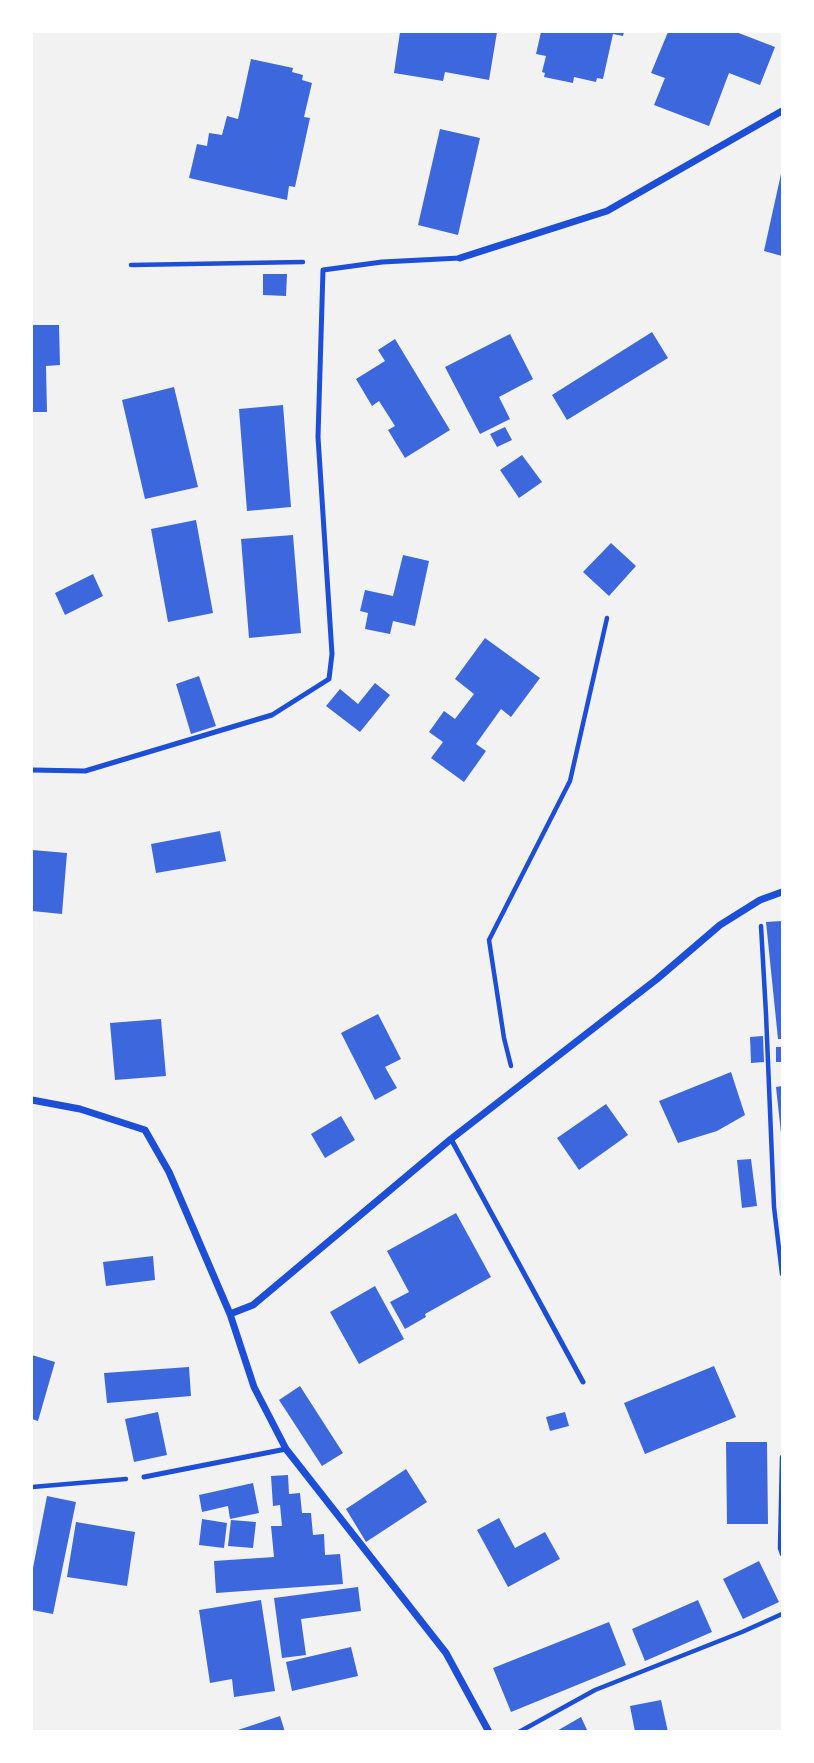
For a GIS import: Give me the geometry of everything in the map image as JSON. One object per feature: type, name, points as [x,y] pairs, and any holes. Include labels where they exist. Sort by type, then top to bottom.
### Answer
[{"type":"street","points":[[460,258],[607,211],[782,111]]},
{"type":"street","points":[[230,1314],[253,1305],[451,1139],[657,979],[720,925],[760,901],[782,892]]},
{"type":"street","points":[[32,1100],[80,1109],[145,1130],[169,1171],[230,1314],[254,1387],[286,1449],[446,1653],[489,1731]]},
{"type":"lane","points":[[32,770],[85,771],[272,715],[328,679],[332,654],[318,438],[323,270],[382,261],[460,258]]},
{"type":"lane","points":[[451,1139],[583,1382]]},
{"type":"lane","points":[[144,1477],[286,1449]]},
{"type":"path","points":[[131,265],[309,262],[323,270]]},
{"type":"path","points":[[517,1087],[504,1038],[489,940],[570,781],[607,618]]},
{"type":"path","points":[[760,901],[774,1207],[782,1275]]},
{"type":"path","points":[[782,1457],[782,1554]]},
{"type":"path","points":[[32,1487],[144,1477]]},
{"type":"path","points":[[519,1731],[595,1690],[742,1633],[782,1614]]},
{"type":"building","points":[[400,32],[497,32],[489,80],[445,72],[443,81],[394,73]]},
{"type":"building","points":[[541,32],[624,32],[623,36],[613,34],[603,79],[597,78],[596,82],[574,77],[573,83],[544,77],[545,73],[542,72],[546,56],[536,54]]},
{"type":"building","points":[[668,32],[736,32],[775,47],[760,85],[729,73],[709,126],[654,105],[665,78],[651,73]]},
{"type":"building","points":[[251,59],[293,68],[292,72],[303,75],[302,80],[312,83],[304,117],[310,118],[295,187],[289,186],[287,200],[189,178],[197,144],[207,146],[209,133],[222,135],[227,116],[238,119]]},
{"type":"building","points":[[440,129],[480,138],[458,235],[418,225]]},
{"type":"building","points":[[782,174],[782,256],[764,251]]},
{"type":"building","points":[[263,274],[287,274],[286,296],[263,295]]},
{"type":"building","points":[[32,325],[59,325],[60,365],[46,366],[47,412],[32,412]]},
{"type":"building","points":[[652,332],[668,358],[567,420],[552,395]]},
{"type":"building","points":[[510,334],[533,379],[499,397],[510,419],[480,434],[445,367]]},
{"type":"building","points":[[395,339],[450,430],[405,458],[388,430],[395,426],[379,401],[372,406],[356,379],[385,361],[378,350]]},
{"type":"building","points":[[174,387],[198,487],[145,499],[122,400]]},
{"type":"building","points":[[283,405],[291,507],[247,511],[239,409]]},
{"type":"building","points":[[505,427],[512,440],[497,447],[490,434]]},
{"type":"building","points":[[522,455],[542,482],[519,498],[500,470]]},
{"type":"building","points":[[196,520],[213,613],[168,622],[151,529]]},
{"type":"building","points":[[293,535],[301,633],[249,638],[241,539]]},
{"type":"building","points":[[611,543],[636,566],[609,596],[583,572]]},
{"type":"building","points":[[403,555],[429,561],[415,626],[393,621],[390,634],[365,629],[368,613],[360,611],[365,590],[393,596]]},
{"type":"building","points":[[93,574],[103,596],[65,615],[55,593]]},
{"type":"building","points":[[485,638],[540,678],[511,717],[501,709],[476,744],[486,751],[464,782],[431,758],[443,742],[429,732],[444,711],[455,719],[474,694],[455,679]]},
{"type":"building","points":[[199,676],[216,726],[191,734],[176,684]]},
{"type":"building","points":[[375,683],[390,695],[360,732],[326,706],[340,689],[358,704]]},
{"type":"building","points":[[220,831],[226,861],[156,873],[151,844]]},
{"type":"building","points":[[32,850],[67,853],[62,914],[32,911]]},
{"type":"building","points":[[782,921],[782,1039],[778,1039],[766,922]]},
{"type":"building","points":[[378,1014],[401,1059],[385,1067],[397,1088],[375,1100],[341,1033]]},
{"type":"building","points":[[161,1019],[166,1076],[115,1080],[110,1023]]},
{"type":"building","points":[[763,1036],[764,1062],[751,1063],[750,1037]]},
{"type":"building","points":[[776,1047],[782,1047],[782,1062],[776,1062]]},
{"type":"building","points":[[731,1072],[745,1115],[717,1131],[678,1143],[659,1101]]},
{"type":"building","points":[[782,1086],[782,1133],[781,1133],[776,1087]]},
{"type":"building","points":[[606,1104],[628,1135],[579,1170],[557,1138]]},
{"type":"building","points":[[341,1116],[355,1140],[325,1158],[311,1134]]},
{"type":"building","points":[[751,1159],[757,1206],[742,1208],[737,1160]]},
{"type":"building","points":[[456,1213],[491,1277],[425,1314],[426,1317],[405,1329],[390,1302],[409,1292],[387,1251]]},
{"type":"building","points":[[153,1256],[155,1280],[106,1286],[103,1262]]},
{"type":"building","points":[[375,1286],[404,1339],[359,1364],[330,1312]]},
{"type":"building","points":[[32,1355],[55,1362],[38,1421],[32,1419]]},
{"type":"building","points":[[714,1366],[736,1417],[645,1454],[624,1403]]},
{"type":"building","points":[[189,1367],[191,1396],[107,1403],[104,1373]]},
{"type":"building","points":[[300,1386],[343,1453],[322,1466],[279,1400]]},
{"type":"building","points":[[158,1412],[167,1455],[134,1462],[125,1419]]},
{"type":"building","points":[[565,1412],[569,1426],[550,1431],[546,1417]]},
{"type":"building","points":[[726,1442],[767,1442],[768,1524],[727,1524]]},
{"type":"building","points":[[406,1469],[427,1502],[366,1542],[346,1509]]},
{"type":"building","points":[[288,1475],[289,1494],[300,1493],[302,1513],[311,1513],[313,1535],[324,1534],[325,1555],[340,1554],[343,1584],[216,1593],[214,1561],[274,1557],[271,1526],[282,1526],[280,1505],[273,1506],[271,1476]]},
{"type":"building","points":[[253,1483],[259,1513],[230,1519],[228,1506],[202,1512],[199,1495]]},
{"type":"building","points":[[47,1496],[76,1502],[53,1614],[32,1610],[32,1573]]},
{"type":"building","points":[[499,1518],[515,1548],[545,1532],[560,1559],[508,1587],[477,1530]]},
{"type":"building","points":[[202,1519],[227,1523],[224,1548],[199,1545]]},
{"type":"building","points":[[231,1520],[256,1522],[253,1548],[228,1546]]},
{"type":"building","points":[[76,1522],[135,1532],[127,1586],[67,1577]]},
{"type":"building","points":[[759,1561],[779,1602],[743,1619],[723,1579]]},
{"type":"building","points":[[358,1587],[361,1611],[301,1619],[306,1655],[282,1658],[274,1598]]},
{"type":"building","points":[[261,1600],[275,1691],[234,1697],[232,1679],[210,1683],[199,1610]]},
{"type":"building","points":[[698,1600],[712,1632],[645,1661],[632,1629]]},
{"type":"building","points":[[609,1622],[626,1665],[511,1712],[493,1668]]},
{"type":"building","points":[[351,1647],[358,1676],[292,1691],[286,1662]]},
{"type":"building","points":[[661,1700],[668,1732],[635,1732],[630,1706]]},
{"type":"building","points":[[280,1716],[285,1732],[235,1732],[235,1731]]},
{"type":"building","points":[[581,1717],[588,1732],[555,1732]]}]
